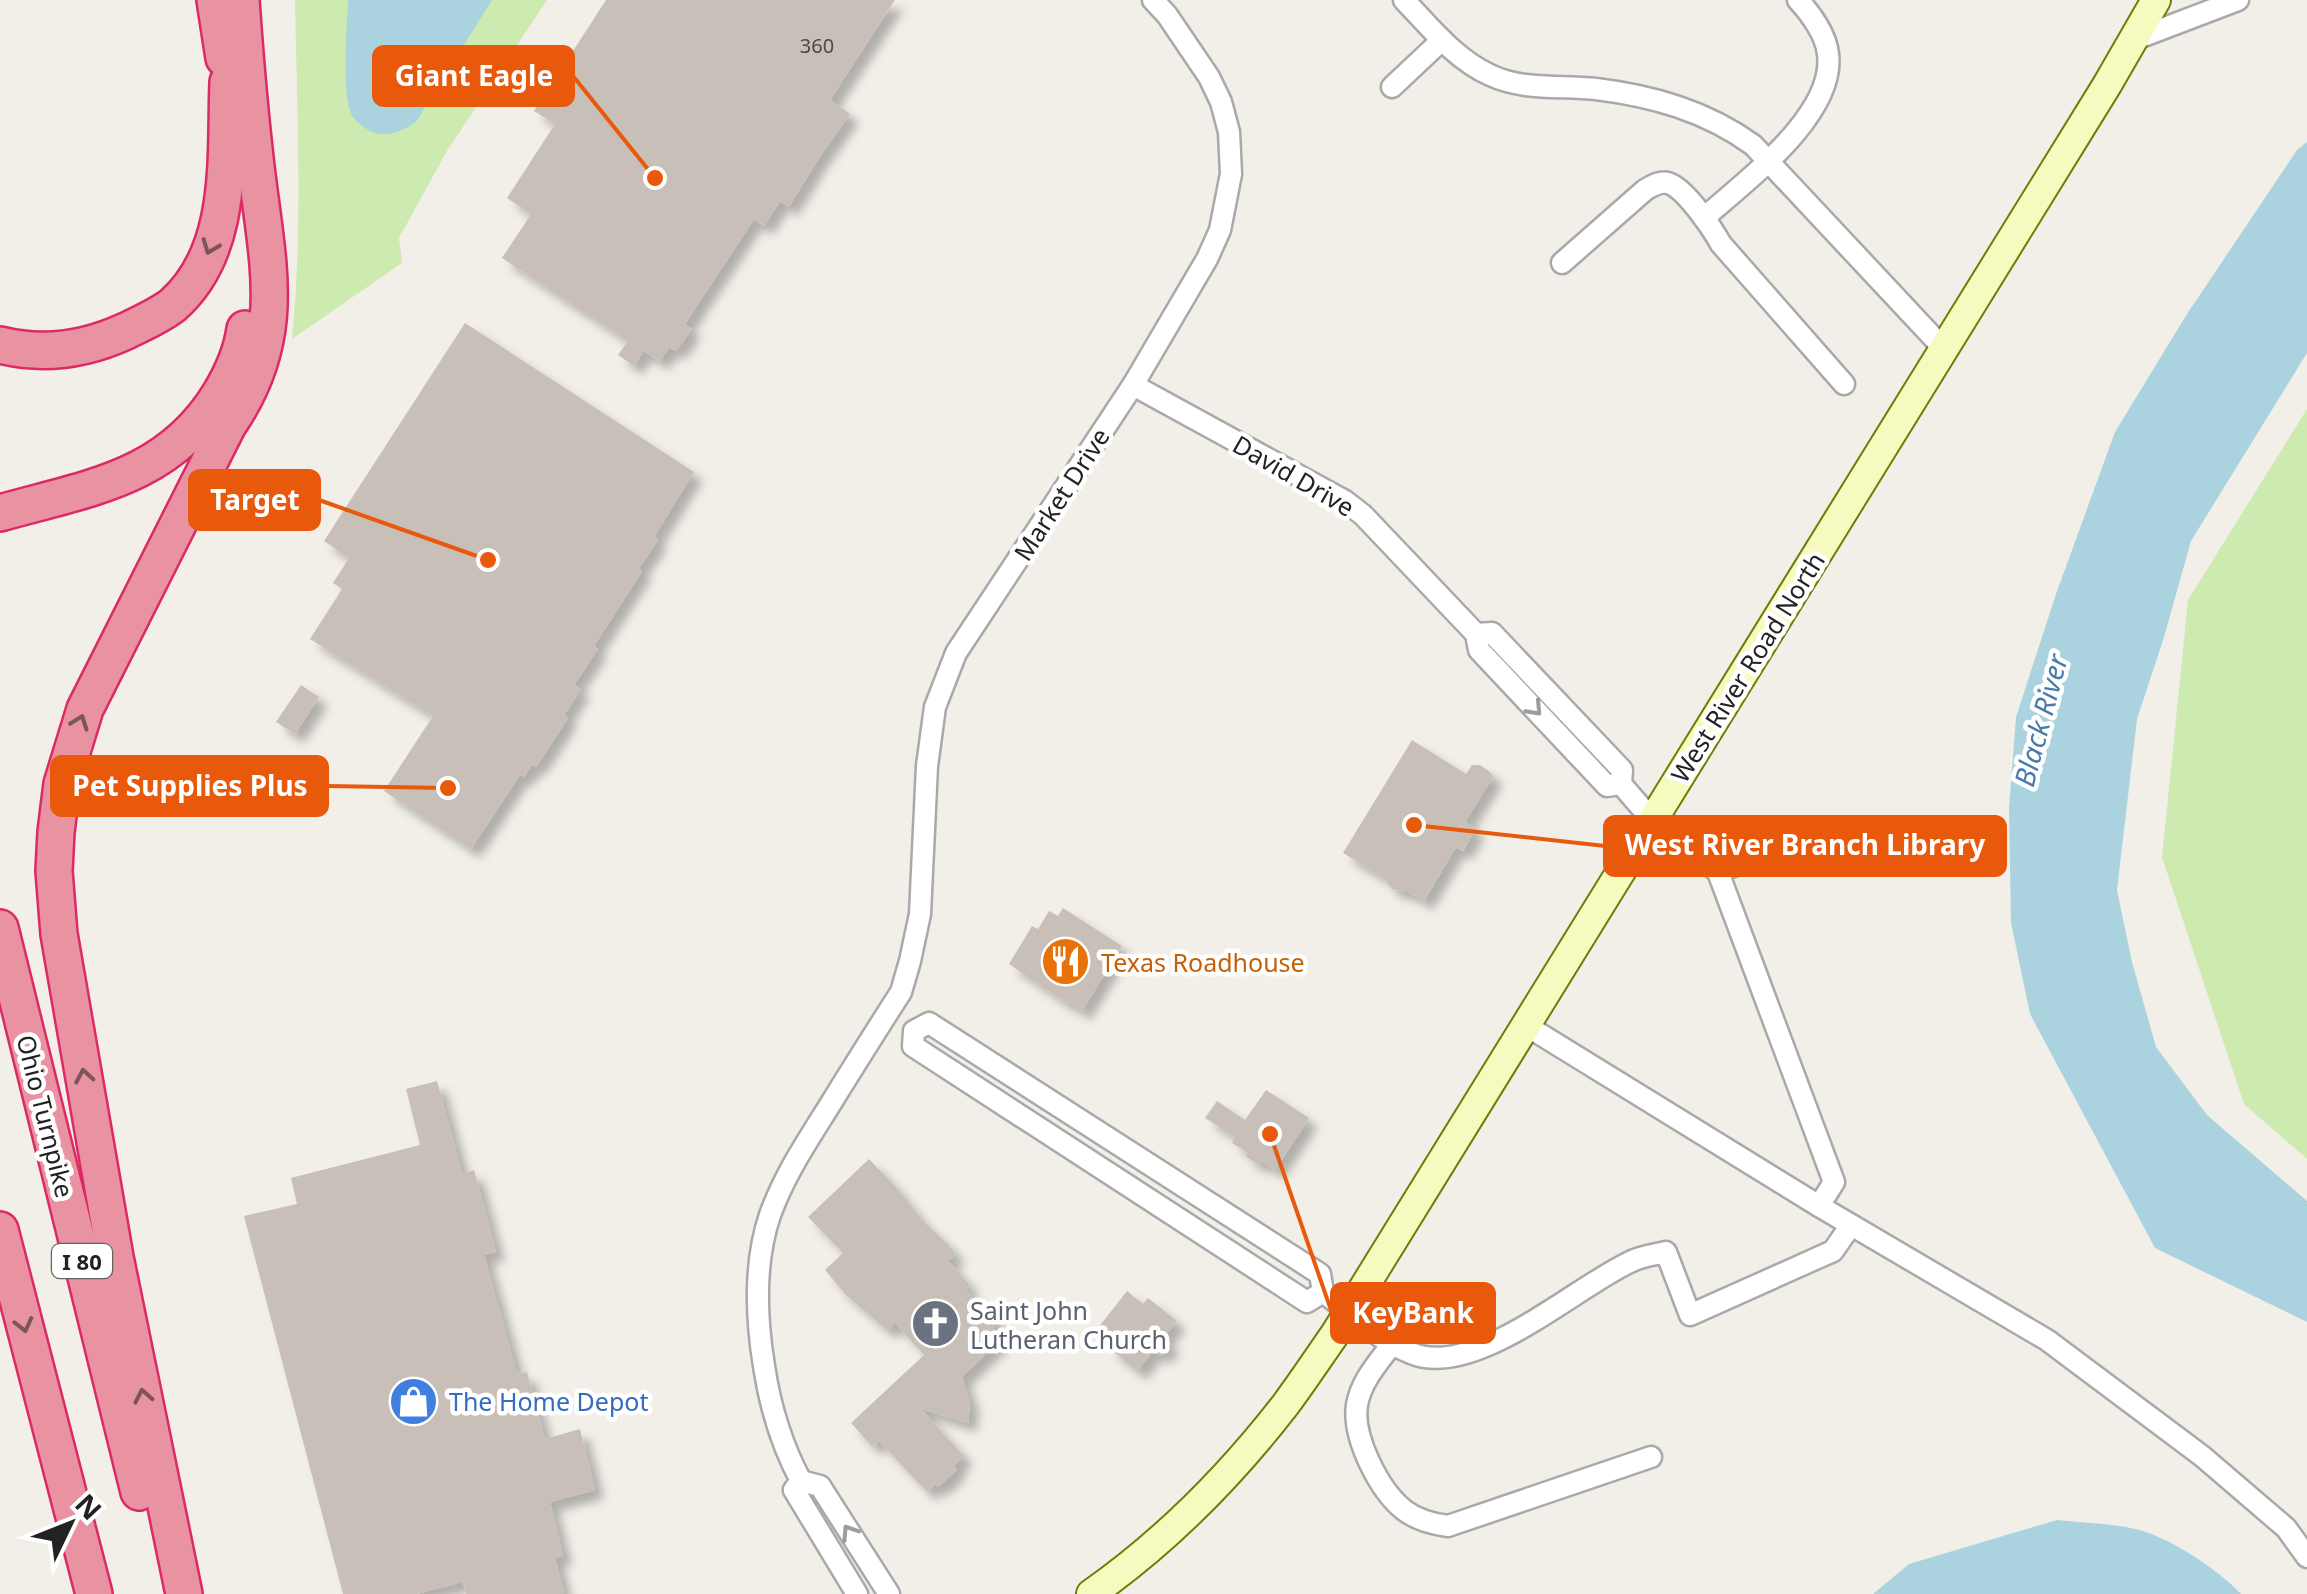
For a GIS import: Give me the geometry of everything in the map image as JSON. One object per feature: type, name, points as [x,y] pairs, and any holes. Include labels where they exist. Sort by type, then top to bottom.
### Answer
[{"type":"highway","points":[[0,513],[108,483],[146,468],[192,432],[210,410],[236,361],[244,338],[249,282],[240,178],[215,0]]},
{"type":"highway","points":[[184,1594],[115,1256],[59,934],[54,871],[62,784],[85,709],[262,361],[268,322],[266,240],[241,0]]},
{"type":"highway","points":[[0,345],[36,351],[90,345],[172,306],[207,258],[224,198],[228,82]]},
{"type":"highway","points":[[0,535],[128,500],[161,484],[228,425]]},
{"type":"highway","name":"Ohio Turnpike","points":[[0,928],[166,1594]]},
{"type":"highway","points":[[0,1230],[94,1594]]},
{"type":"street","name":"Market Drive","points":[[889,1594],[820,1486],[801,1480],[790,1460],[770,1401],[757,1330],[758,1282],[769,1218],[792,1166],[900,992],[910,961],[920,914],[926,766],[935,707],[954,658],[1133,386],[1220,230],[1231,174],[1229,132],[1209,78],[1152,0]]},
{"type":"street","points":[[1404,0],[1453,52],[1488,74],[1519,86],[1595,89],[1662,101],[1694,110],[1732,130],[1768,161],[1944,349]]},
{"type":"street","points":[[1704,218],[1768,161],[1820,98],[1828,54],[1823,38],[1798,0]]},
{"type":"street","name":"West River Road North","points":[[1091,1594],[1171,1529],[1231,1469],[1286,1404],[1349,1312],[2156,0]]},
{"type":"street","points":[[2133,40],[2238,0]]},
{"type":"street","points":[[1392,86],[1442,40]]},
{"type":"street","points":[[1562,263],[1645,190],[1657,183],[1669,183],[1704,218],[1720,244],[1844,384]]},
{"type":"street","name":"David Drive","points":[[1133,386],[1345,501],[1363,515],[1476,634],[1479,650],[1606,786],[1621,784],[1653,821],[1718,872]]},
{"type":"street","points":[[1782,848],[1718,872],[1834,1182],[1819,1206]]},
{"type":"street","points":[[887,1013],[914,1031]]},
{"type":"street","points":[[914,1031],[929,1023],[1320,1274],[1323,1292],[1392,1344],[1414,1355],[1438,1359],[1469,1353],[1564,1304],[1621,1266],[1666,1252],[1690,1315],[1833,1251],[1850,1225]]},
{"type":"street","points":[[1528,1026],[1850,1225],[2047,1340],[2202,1456],[2286,1528],[2307,1558]]},
{"type":"street","points":[[914,1031],[913,1046],[1307,1302],[1323,1292]]},
{"type":"street","points":[[1392,1344],[1369,1375],[1356,1409],[1373,1470],[1402,1508],[1416,1517],[1448,1526],[1651,1457]]},
{"type":"street","name":"Market Drive","points":[[801,1480],[794,1490],[857,1594]]},
{"type":"green space","points":[[295,0],[547,0],[447,151],[399,238],[402,263],[292,339],[298,212]]},
{"type":"green space","points":[[2307,409],[2307,1159],[2244,1104],[2162,857],[2188,600]]},
{"type":"water","points":[[348,0],[492,0],[416,122],[384,134],[362,126],[349,108]]},
{"type":"water","name":"Black River","points":[[2307,142],[2307,353],[2191,541],[2137,719],[2117,890],[2156,1047],[2207,1115],[2307,1201],[2307,1322],[2155,1248],[2030,1014],[2011,923],[2009,808],[2016,717],[2115,432],[2187,314],[2297,150]]},
{"type":"water","points":[[2057,1520],[2116,1525],[2148,1533],[2192,1555],[2241,1594],[1873,1594],[1909,1564]]},
{"type":"building","points":[[606,0],[895,0],[830,100],[850,114],[789,207],[780,201],[764,226],[754,219],[685,324],[692,329],[676,351],[669,347],[660,361],[643,351],[634,366],[618,355],[628,341],[502,258],[531,214],[507,198],[555,124],[534,111]]},
{"type":"building","points":[[465,323],[694,472],[654,537],[658,540],[639,568],[642,571],[574,685],[581,689],[564,715],[568,718],[536,767],[532,764],[524,777],[520,775],[471,849],[384,791],[433,716],[310,639],[342,589],[333,583],[349,558],[324,541]]},
{"type":"building","points":[[301,685],[319,697],[295,734],[276,722]]},
{"type":"building","points":[[1412,740],[1466,774],[1472,765],[1480,765],[1493,777],[1465,822],[1476,828],[1463,851],[1456,847],[1424,901],[1392,889],[1383,877],[1343,853]]},
{"type":"building","points":[[1063,908],[1122,946],[1082,1011],[1009,964],[1032,926],[1038,929],[1049,911],[1058,916]]},
{"type":"building","name":"The Home Depot","points":[[437,1081],[462,1174],[474,1170],[496,1252],[484,1255],[517,1374],[527,1372],[545,1439],[580,1429],[595,1490],[550,1502],[563,1556],[555,1558],[564,1594],[466,1594],[463,1582],[416,1594],[343,1594],[244,1216],[297,1204],[291,1178],[420,1145],[406,1089]]},
{"type":"building","points":[[1266,1090],[1309,1118],[1275,1170],[1245,1156],[1248,1153],[1232,1143],[1235,1137],[1205,1118],[1217,1101],[1245,1120]]},
{"type":"building","points":[[869,1159],[956,1254],[948,1261],[970,1285],[965,1289],[991,1313],[995,1319],[993,1328],[1002,1338],[962,1377],[970,1403],[968,1423],[921,1409],[964,1456],[954,1466],[957,1470],[927,1492],[879,1441],[872,1446],[851,1423],[924,1355],[895,1323],[887,1330],[845,1294],[825,1270],[843,1253],[808,1217]]},
{"type":"building","points":[[1127,1291],[1143,1304],[1148,1298],[1177,1321],[1163,1338],[1171,1344],[1161,1356],[1154,1350],[1137,1371],[1108,1347],[1113,1340],[1098,1328]]},
{"type":"place","name":"Giant Eagle","points":[[655,178]]},
{"type":"place","name":"Target","points":[[488,560]]},
{"type":"place","name":"Pet Supplies Plus","points":[[448,788]]},
{"type":"place","name":"West River Branch Library","points":[[1414,825]]},
{"type":"place","name":"Texas Roadhouse","points":[[1066,962]]},
{"type":"place","name":"KeyBank","points":[[1270,1134]]},
{"type":"place","name":"Saint John Lutheran Church","points":[[935,1324]]},
{"type":"place","name":"The Home Depot","points":[[414,1401]]}]
